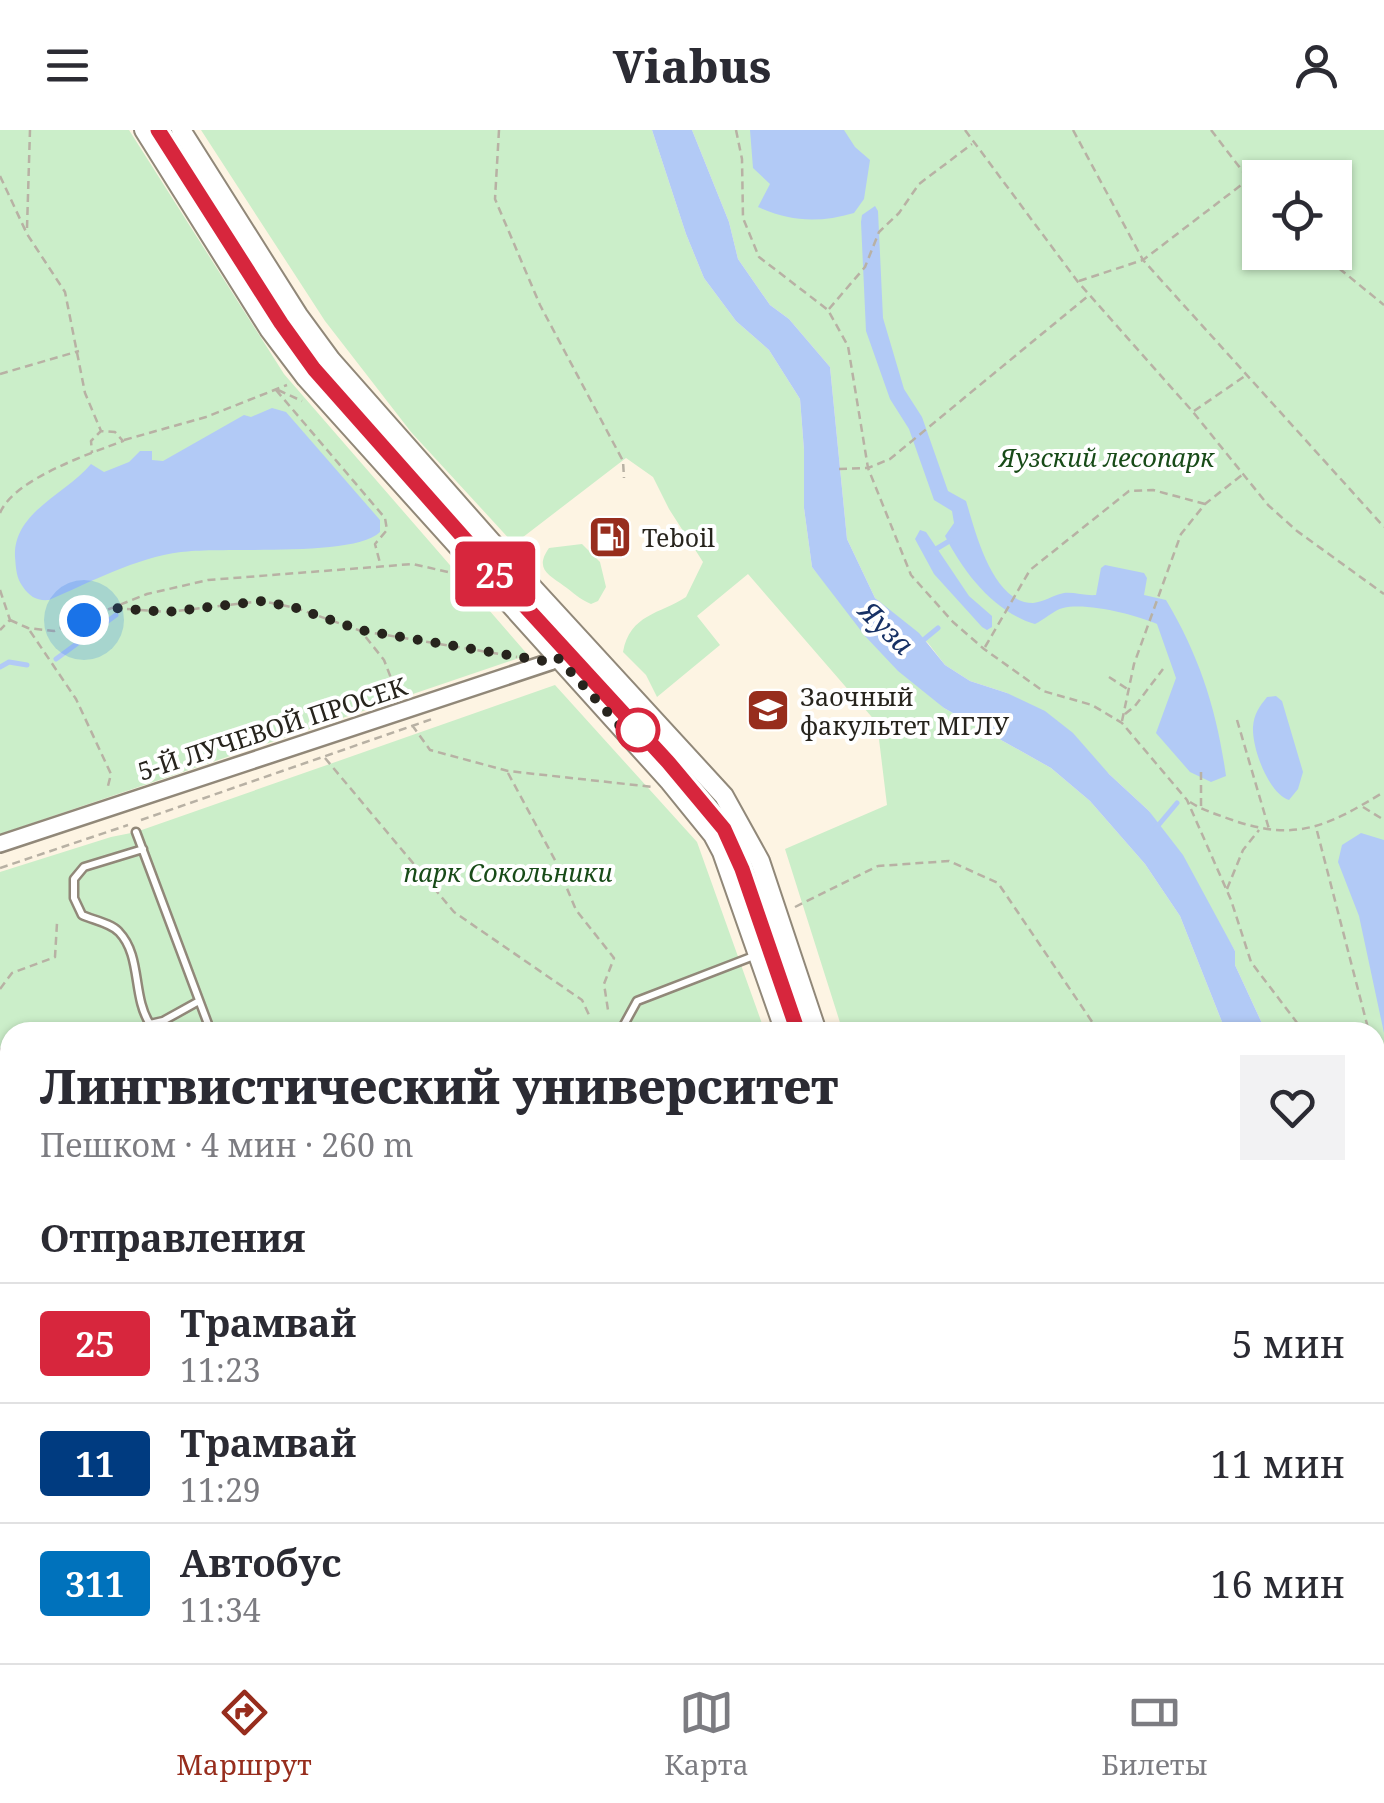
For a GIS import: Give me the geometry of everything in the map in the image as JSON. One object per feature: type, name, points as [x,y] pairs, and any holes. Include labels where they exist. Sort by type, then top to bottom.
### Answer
[{"type":"main road","points":[[144,130],[270,330],[306,378],[554,660],[670,782],[713,835],[732,875],[782,1022]]},
{"type":"main road","points":[[182,130],[298,315],[331,360],[694,761],[738,818],[760,862],[814,1022]]},
{"type":"street","name":"5-Й ЛУЧЕВОЙ ПРОСЕК","points":[[0,844],[409,719],[585,644]]},
{"type":"lane","points":[[136,832],[208,1022]]},
{"type":"lane","points":[[143,849],[84,867],[74,879],[74,898],[82,915],[117,929],[128,946],[142,1012],[149,1022]]},
{"type":"lane","points":[[625,1022],[637,1001],[786,943]]},
{"type":"lane","points":[[159,1022],[200,1001]]},
{"type":"path","points":[[26,234],[30,130]]},
{"type":"path","points":[[500,130],[495,199],[540,305],[623,461],[624,478]]},
{"type":"path","points":[[736,130],[742,159],[744,218],[759,257],[828,310],[848,346],[868,468],[911,575],[984,650],[1044,691],[1092,705],[1122,723],[1186,800],[1226,890],[1251,962],[1296,1022]]},
{"type":"path","points":[[965,130],[1078,282],[1268,505],[1384,594]]},
{"type":"path","points":[[1073,130],[1142,260],[1384,527]]},
{"type":"path","points":[[1211,130],[1242,170]]},
{"type":"path","points":[[828,310],[865,267],[880,232],[899,213],[918,184],[972,144]]},
{"type":"path","points":[[0,176],[26,234],[65,292],[84,393],[101,431]]},
{"type":"path","points":[[1078,282],[1142,260],[1242,184]]},
{"type":"path","points":[[1341,270],[1384,305]]},
{"type":"path","points":[[839,469],[868,468],[890,459],[1089,295]]},
{"type":"path","points":[[0,374],[79,351]]},
{"type":"path","points":[[1192,412],[1246,375]]},
{"type":"path","points":[[0,513],[2,505],[22,487],[92,453],[206,417],[295,381]]},
{"type":"path","points":[[276,390],[306,403]]},
{"type":"path","points":[[276,390],[384,518],[387,530],[375,544],[381,565]]},
{"type":"path","points":[[101,431],[115,432],[123,441]]},
{"type":"path","points":[[92,453],[92,441],[101,431]]},
{"type":"path","points":[[1122,723],[1145,634],[1180,534],[1205,504],[1244,474]]},
{"type":"path","points":[[984,650],[1030,570],[1129,491],[1154,490],[1205,504]]},
{"type":"path","points":[[0,590],[10,620],[28,628],[54,631],[147,594],[208,580],[413,564],[468,576]]},
{"type":"path","points":[[114,608],[167,612],[262,601],[360,630],[554,660]]},
{"type":"path","points":[[0,630],[10,620]]},
{"type":"path","points":[[28,628],[76,698],[111,774],[108,786]]},
{"type":"path","points":[[360,630],[384,660],[409,719],[430,750],[508,772],[662,788]]},
{"type":"path","points":[[1123,715],[1164,669]]},
{"type":"path","points":[[1109,678],[1128,690]]},
{"type":"path","points":[[0,868],[324,757],[409,719],[449,713]]},
{"type":"path","points":[[1237,720],[1270,830]]},
{"type":"path","points":[[324,757],[454,912],[582,1000],[589,1015]]},
{"type":"path","points":[[508,772],[556,862],[576,910],[614,958],[604,984],[608,1010]]},
{"type":"path","points":[[1201,772],[1201,810]]},
{"type":"path","points":[[1186,800],[1201,810],[1260,829],[1292,832],[1316,828],[1384,792]]},
{"type":"path","points":[[1361,806],[1384,820]]},
{"type":"path","points":[[1316,828],[1366,1022]]},
{"type":"path","points":[[1226,890],[1243,850],[1260,829]]},
{"type":"path","points":[[789,909],[878,866],[949,860],[998,883],[1093,1022]]},
{"type":"path","points":[[0,989],[12,973],[55,958],[57,923]]},
{"type":"green space","points":[[0,130],[129,130],[284,374],[528,655],[0,834]]},
{"type":"green space","points":[[201,130],[652,130],[704,278],[736,321],[769,350],[800,399],[804,508],[812,567],[847,609],[944,708],[1051,768],[1090,801],[1145,864],[1180,916],[1222,1022],[840,1022],[785,849],[887,805],[877,723],[748,574],[697,616],[720,645],[657,697],[646,675],[623,652],[627,639],[639,622],[686,597],[703,562],[653,477],[626,458],[514,544],[411,432],[325,321]]},
{"type":"green space","name":"Яузский лесопарк","points":[[692,130],[1384,130],[1384,1022],[1261,1022],[1235,965],[1235,951],[1149,811],[1007,693],[970,681],[945,665],[928,643],[875,598],[847,539],[830,367],[789,319],[770,305],[738,259],[729,222]]},
{"type":"green space","points":[[582,544],[600,562],[606,587],[598,601],[591,604],[553,578],[543,566],[549,548]]},
{"type":"green space","name":"парк Сокольники","points":[[555,685],[697,842],[761,1022],[0,1022],[0,872],[136,832]]},
{"type":"water","name":"Яуза","points":[[652,130],[692,130],[729,222],[738,259],[770,305],[789,319],[830,367],[847,539],[875,598],[919,633],[945,665],[970,681],[1045,711],[1073,733],[1149,811],[1183,855],[1235,951],[1235,965],[1261,1022],[1222,1022],[1180,916],[1145,864],[1090,801],[1051,768],[944,708],[898,671],[865,636],[812,567],[804,508],[800,399],[769,350],[736,321],[704,278]]},
{"type":"water","points":[[750,130],[844,130],[870,160],[864,199],[854,213],[817,219],[782,216],[758,207],[770,184],[753,168]]},
{"type":"water","points":[[875,206],[883,318],[904,389],[922,417],[948,491],[966,501],[980,546],[996,578],[1019,600],[1033,603],[1064,593],[1096,595],[1105,565],[1144,573],[1144,595],[1166,600],[1198,664],[1218,729],[1226,776],[1211,782],[1190,772],[1156,733],[1176,678],[1157,624],[1111,610],[1073,607],[1060,609],[1035,624],[994,601],[953,550],[945,536],[954,523],[952,511],[934,500],[909,429],[890,399],[866,331],[861,222],[862,215]]},
{"type":"water","points":[[272,408],[286,412],[380,520],[380,532],[365,540],[317,548],[201,550],[164,555],[49,600],[34,598],[23,587],[15,557],[22,528],[42,505],[91,464],[104,472],[129,462],[140,451],[152,451],[152,460],[163,461],[244,415],[251,417]]},
{"type":"water","points":[[920,530],[926,532],[969,596],[992,616],[992,627],[982,627],[934,574],[915,539]]},
{"type":"water","points":[[1276,696],[1282,701],[1303,772],[1298,789],[1289,800],[1268,779],[1253,736],[1257,711],[1267,697]]},
{"type":"water","points":[[1361,833],[1384,840],[1384,1022],[1359,916],[1338,862],[1342,845]]},
{"type":"waterway","points":[[933,554],[951,540]]},
{"type":"waterway","points":[[56,659],[116,615]]},
{"type":"waterway","name":"Яуза","points":[[921,642],[938,628]]},
{"type":"waterway","points":[[0,667],[9,662],[27,665]]},
{"type":"waterway","points":[[1156,828],[1177,803]]},
{"type":"tram line","points":[[158,130],[314,369],[724,829],[742,869],[795,1022]]},
{"type":"tram line","name":"25","points":[[158,130],[314,369],[724,829],[742,869],[795,1022]]},
{"type":"place","name":"Teboil","points":[[610,537]]},
{"type":"place","name":"Заочный факультет МГЛУ","points":[[768,710]]},
{"type":"route","points":[[84,620],[114,608],[167,612],[262,601],[360,630],[550,662],[558,658],[631,738],[638,730]]}]
